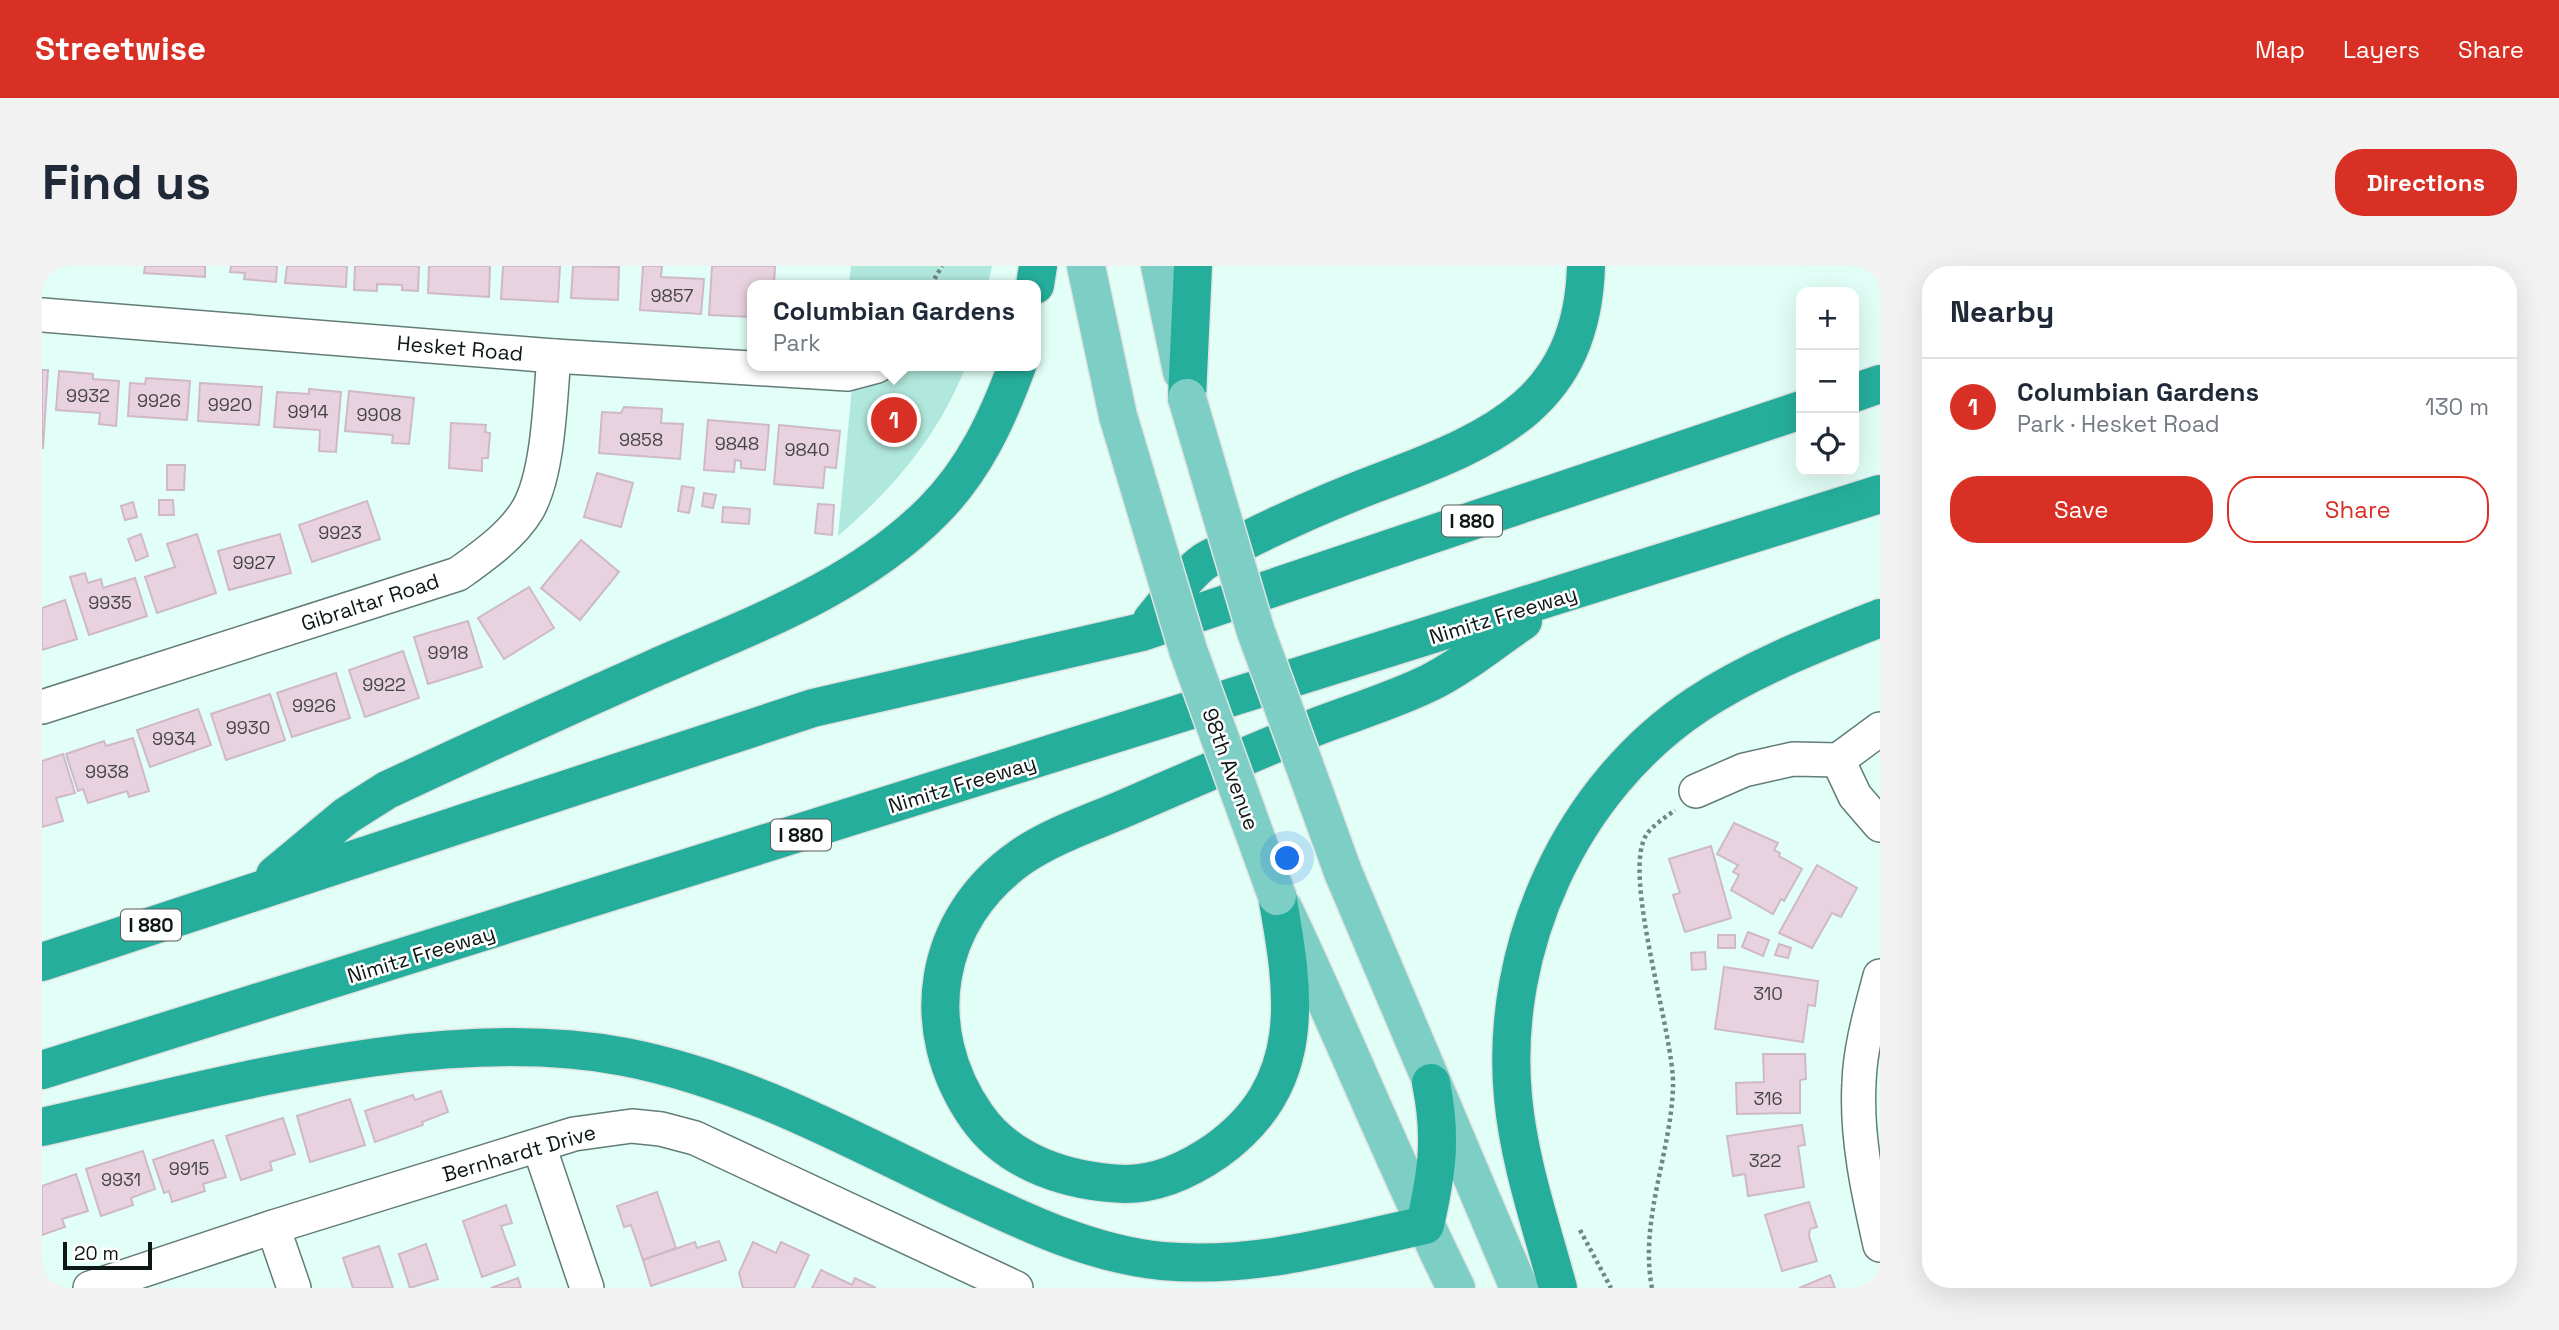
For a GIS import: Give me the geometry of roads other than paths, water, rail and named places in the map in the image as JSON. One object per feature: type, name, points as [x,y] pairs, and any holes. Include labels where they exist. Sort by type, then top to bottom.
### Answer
[{"type":"highway","points":[[1187,398],[1193,266]]},
{"type":"highway","points":[[1142,632],[1204,562],[1317,505],[1462,451],[1496,433],[1525,411],[1551,381],[1571,345],[1585,299],[1586,266]]},
{"type":"highway","points":[[259,888],[346,816],[387,790],[781,612],[865,565],[909,533],[960,481],[984,444],[1015,371]]},
{"type":"highway","points":[[1859,391],[1880,384]]},
{"type":"highway","name":"I 880","points":[[42,962],[259,888],[813,708],[1142,632],[1796,412]]},
{"type":"highway","name":"Nimitz Freeway","points":[[42,1070],[1559,597],[1880,494]]},
{"type":"highway","points":[[1277,896],[1290,969],[1292,1006],[1289,1042],[1277,1079],[1258,1112],[1230,1141],[1200,1162],[1165,1178],[1132,1184],[1097,1183],[1062,1176],[1034,1163],[1005,1145],[979,1121],[960,1092],[946,1055],[939,1017],[941,978],[952,944],[968,912],[992,881],[1022,856],[1069,833],[1301,733],[1431,682],[1559,597]]},
{"type":"highway","points":[[1558,1288],[1521,1153],[1513,1096],[1512,1059],[1518,982],[1527,944],[1556,869],[1595,804],[1642,751],[1670,725],[1698,704],[1764,667],[1880,618]]},
{"type":"highway","points":[[42,1127],[255,1080],[373,1058],[473,1048],[574,1050],[666,1066],[752,1094],[1039,1228],[1141,1258],[1209,1263],[1293,1256],[1425,1225],[1437,1161],[1439,1121],[1431,1083]]},
{"type":"main road","name":"98th Avenue","points":[[1086,266],[1118,416],[1188,650],[1277,896],[1328,1001],[1425,1225],[1457,1288]]},
{"type":"main road","points":[[1160,266],[1187,398],[1255,629],[1343,872],[1519,1288]]},
{"type":"street","name":"Hesket Road","points":[[42,315],[554,356],[747,368]]},
{"type":"street","name":"Gibraltar Road","points":[[42,707],[458,574],[498,544],[528,508],[543,461],[554,356]]},
{"type":"street","name":"Hesket Road","points":[[798,371],[847,374],[858,371]]},
{"type":"street","points":[[1696,791],[1744,770],[1793,759],[1838,760],[1880,729]]},
{"type":"street","points":[[1838,760],[1855,796],[1880,825]]},
{"type":"street","points":[[1880,976],[1868,1022],[1858,1083],[1864,1177],[1880,1245]]},
{"type":"street","name":"Bernhardt Drive","points":[[90,1288],[273,1227],[539,1146],[603,1128],[632,1126],[662,1129],[695,1138],[1016,1288]]},
{"type":"street","points":[[539,1146],[587,1288]]},
{"type":"street","points":[[273,1227],[294,1288]]},
{"type":"place","name":"Columbian Gardens","points":[[894,420]]}]
